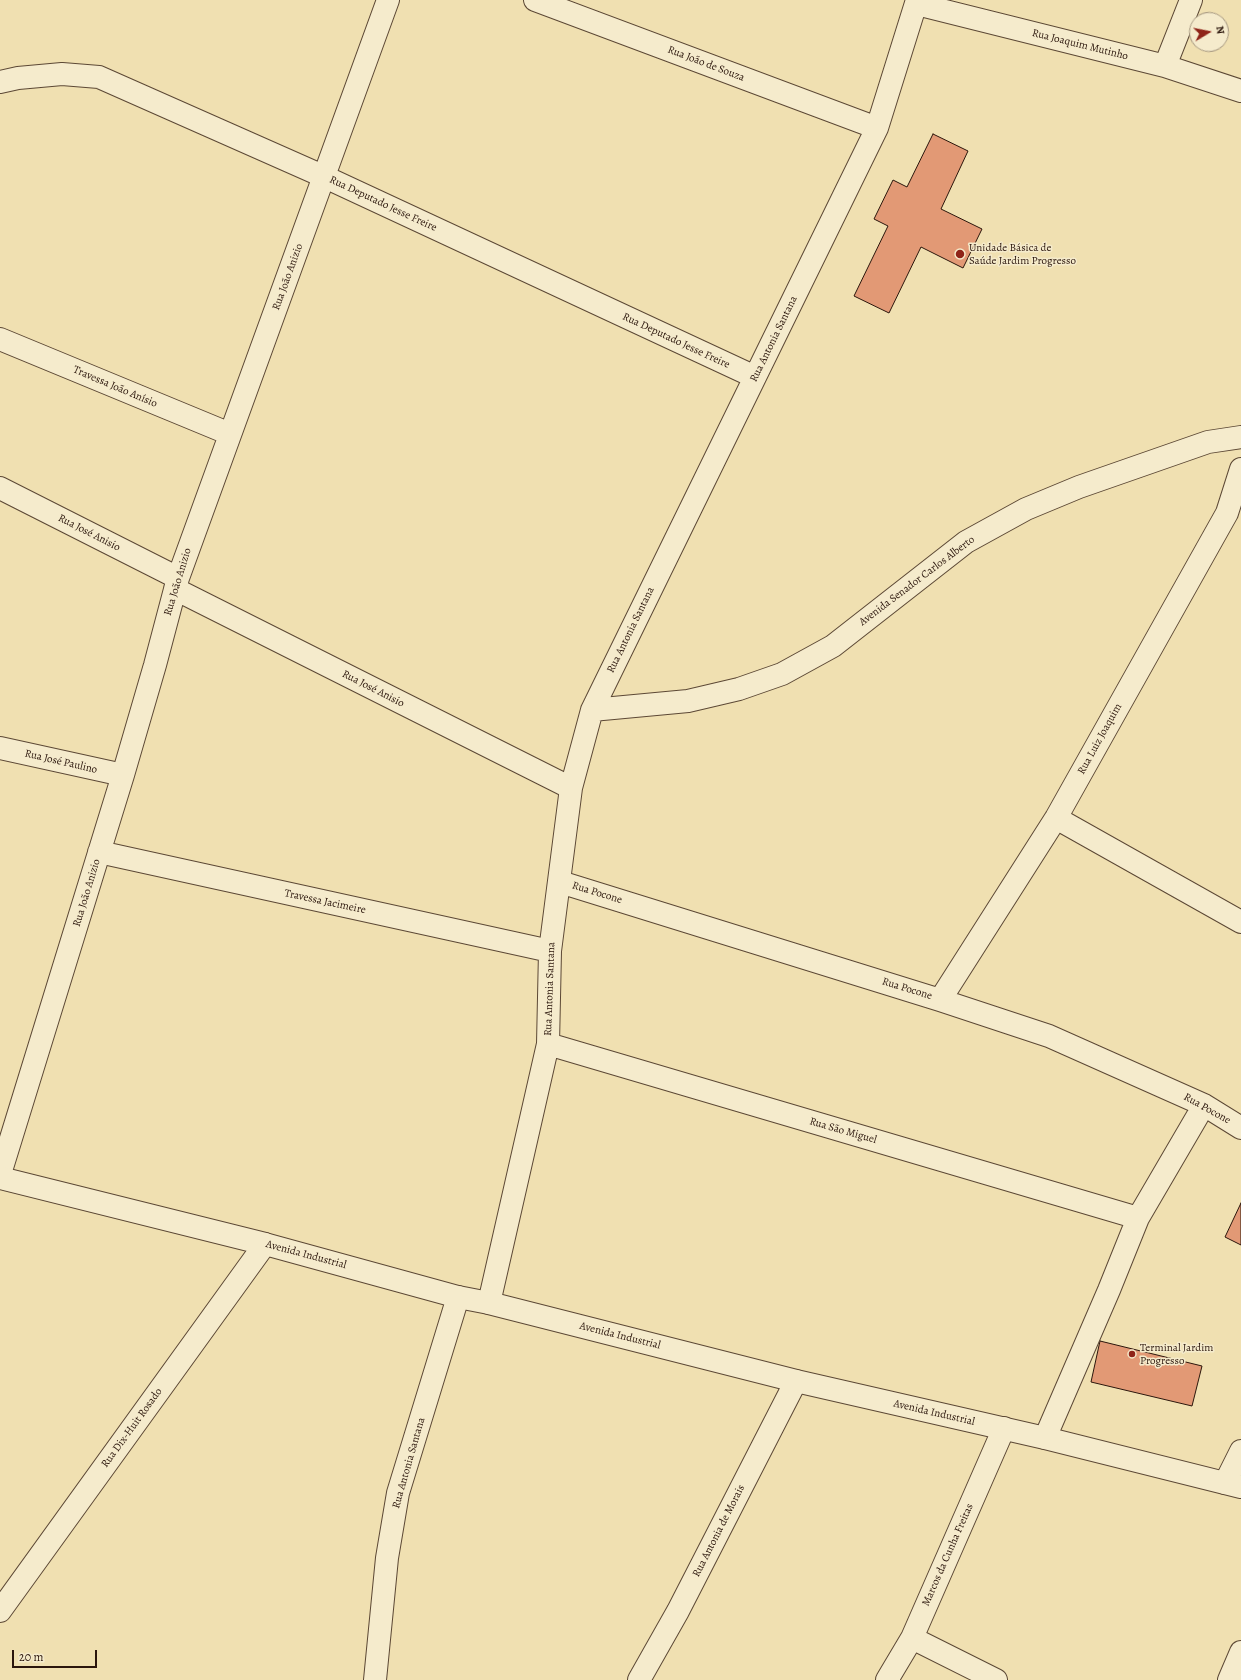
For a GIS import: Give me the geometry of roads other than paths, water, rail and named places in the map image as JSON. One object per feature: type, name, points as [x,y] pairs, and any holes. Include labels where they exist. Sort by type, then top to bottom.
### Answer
[{"type":"street","name":"Rua João Anizio","points":[[0,1174],[123,775],[155,665],[176,583],[388,0]]},
{"type":"street","name":"Rua João de Souza","points":[[534,0],[877,128]]},
{"type":"street","points":[[1165,66],[1191,0]]},
{"type":"street","name":"Rua Antonia Santana","points":[[489,1304],[548,1044],[550,951],[571,788],[592,710],[877,128],[917,2]]},
{"type":"street","name":"Rua Joaquim Mutinho","points":[[917,2],[1165,66],[1241,92]]},
{"type":"street","name":"Rua Deputado Jesse Freire","points":[[0,82],[18,78],[62,74],[99,77],[324,176],[755,377]]},
{"type":"street","name":"Travessa João Anísio","points":[[0,339],[230,434]]},
{"type":"street","name":"Avenida Senador Carlos Alberto","points":[[592,710],[688,701],[740,689],[782,674],[833,646],[966,542],[1026,509],[1079,487],[1208,442],[1241,437]]},
{"type":"street","name":"Rua Luiz Joaquim","points":[[940,1000],[1056,818],[1227,513],[1241,469]]},
{"type":"street","name":"Rua José Anisio","points":[[0,488],[176,583],[571,788]]},
{"type":"street","name":"Rua José Paulino","points":[[0,748],[123,775]]},
{"type":"street","points":[[1056,818],[1241,922]]},
{"type":"street","name":"Travessa Jacimeire","points":[[100,852],[550,951]]},
{"type":"street","name":"Rua Pocone","points":[[560,882],[940,1000],[1049,1036],[1204,1105],[1241,1128]]},
{"type":"street","name":"Rua São Miguel","points":[[548,1044],[1138,1218]]},
{"type":"street","points":[[1045,1438],[1109,1290],[1138,1218],[1204,1105]]},
{"type":"street","name":"Avenida Industrial","points":[[0,1178],[265,1244],[458,1297],[796,1381],[1004,1428],[1233,1485]]},
{"type":"street","name":"Rua Dix-Huit Rosado","points":[[0,1612],[265,1244]]},
{"type":"street","name":"Rua Antonia Santana","points":[[375,1680],[387,1558],[398,1492],[458,1297]]},
{"type":"street","name":"Rua Antonia de Morais","points":[[639,1680],[678,1611],[796,1381]]},
{"type":"street","name":"Marcos da Cunha Freitas","points":[[887,1680],[912,1638],[1004,1428]]},
{"type":"street","points":[[1233,1485],[1241,1452]]},
{"type":"street","points":[[912,1638],[996,1680]]},
{"type":"street","points":[[1229,1680],[1241,1652]]},
{"type":"place","name":"Unidade Básica de Saúde Jardim Progresso","points":[[960,254]]},
{"type":"place","name":"Terminal Jardim Progresso","points":[[1132,1354]]}]
